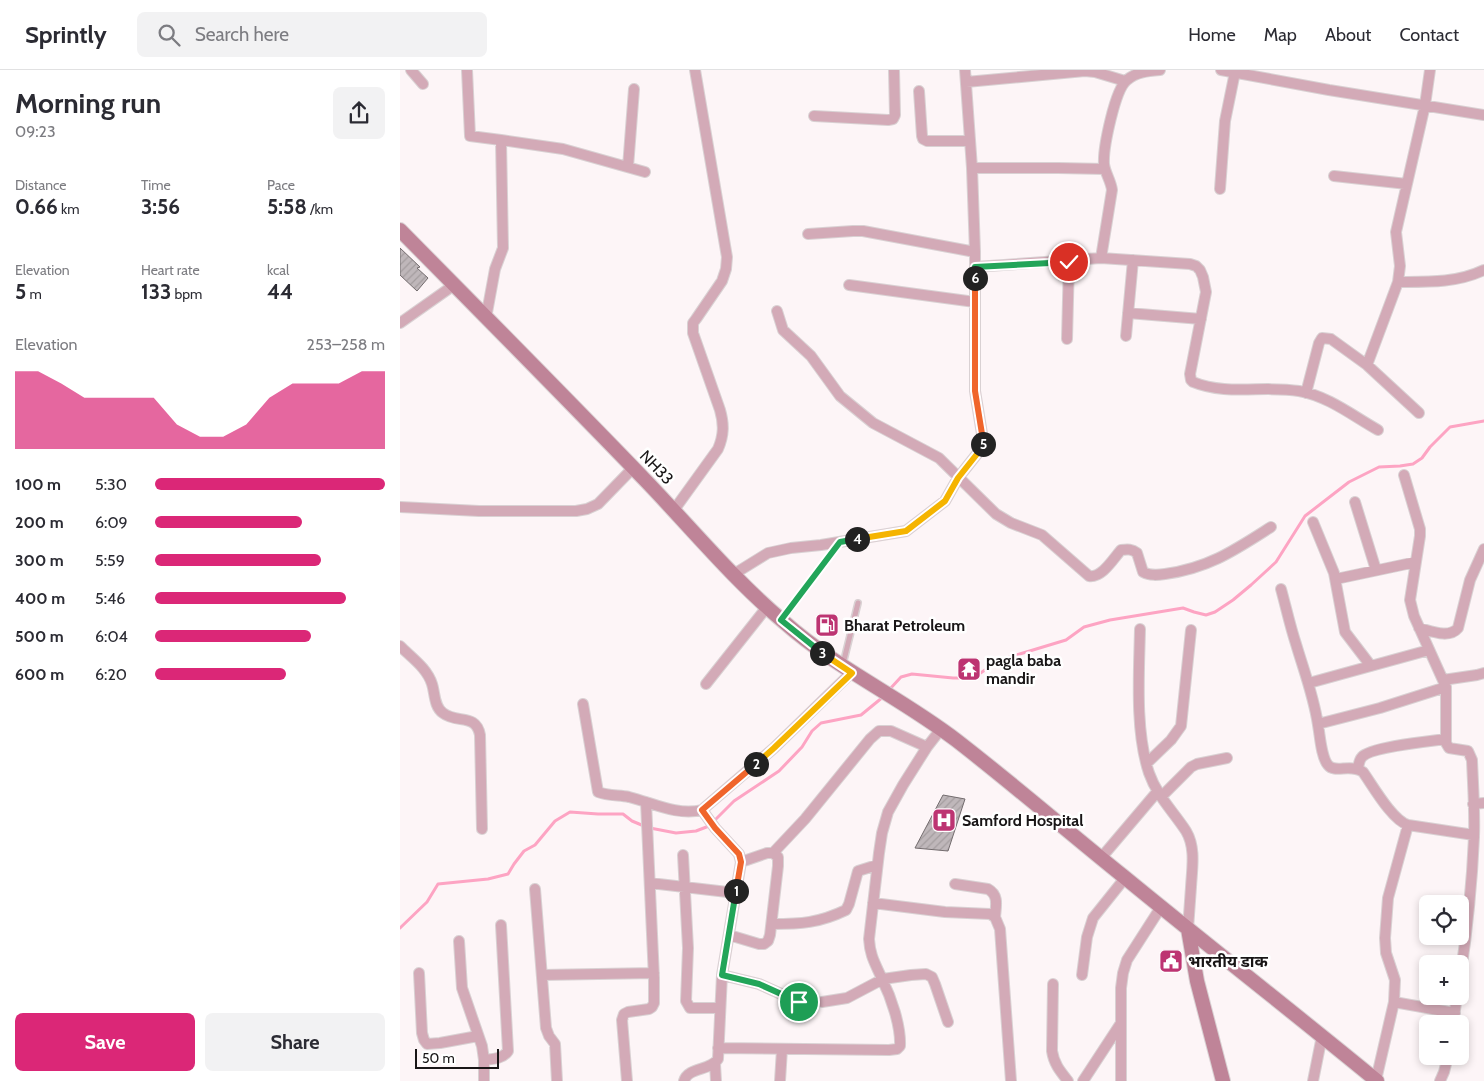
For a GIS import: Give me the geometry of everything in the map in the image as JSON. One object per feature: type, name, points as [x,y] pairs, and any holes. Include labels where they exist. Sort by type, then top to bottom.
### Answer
[{"type":"main road","name":"NH33","points":[[400,230],[781,620],[806,641],[847,670],[942,729],[1377,1080]]},
{"type":"main road","points":[[1188,929],[1196,981],[1223,1081]]},
{"type":"street","points":[[411,70],[423,84]]},
{"type":"street","points":[[467,70],[470,136],[562,149],[645,172]]},
{"type":"street","points":[[674,510],[718,449],[723,432],[720,410],[693,333],[693,323],[722,281],[727,257],[695,70]]},
{"type":"street","points":[[814,116],[893,119],[895,115],[894,70]]},
{"type":"street","points":[[734,574],[768,554],[791,548],[906,531],[945,501],[958,478],[983,445],[975,391],[975,252],[972,168],[964,70]]},
{"type":"street","points":[[1101,258],[1112,190],[1111,181],[1104,162],[1111,117],[1120,87],[1134,74],[1160,70]]},
{"type":"street","points":[[1221,70],[1484,115]]},
{"type":"street","points":[[1367,365],[1398,282],[1400,266],[1396,232],[1425,105],[1430,70]]},
{"type":"street","points":[[966,82],[1085,71],[1125,81]]},
{"type":"street","points":[[1220,189],[1225,121],[1235,72]]},
{"type":"street","points":[[628,167],[634,89]]},
{"type":"street","points":[[919,91],[923,139],[928,141],[970,141]]},
{"type":"street","points":[[486,318],[495,269],[503,248],[501,140]]},
{"type":"street","points":[[972,168],[1105,169]]},
{"type":"street","points":[[1334,176],[1407,184]]},
{"type":"street","points":[[808,234],[863,231],[975,252]]},
{"type":"street","points":[[975,267],[1069,262],[1101,258],[1179,262],[1196,266],[1205,284],[1205,298],[1190,374],[1193,382],[1225,390],[1289,390],[1306,393],[1332,404],[1378,430]]},
{"type":"street","points":[[1126,336],[1133,260]]},
{"type":"street","points":[[1068,339],[1069,262]]},
{"type":"street","points":[[1398,282],[1449,281],[1484,270]]},
{"type":"street","points":[[400,323],[454,285]]},
{"type":"street","points":[[849,285],[975,302]]},
{"type":"street","points":[[777,311],[783,330],[812,356],[840,396],[873,424],[939,458],[996,514],[1011,523],[1042,535],[1089,576],[1094,577],[1099,574],[1121,550],[1126,549],[1137,553],[1141,568],[1145,574],[1156,575],[1193,569],[1220,558],[1272,527]]},
{"type":"street","points":[[1128,312],[1201,319]]},
{"type":"street","points":[[1306,393],[1319,343],[1322,338],[1330,339],[1367,365],[1419,413]]},
{"type":"street","points":[[400,506],[479,511],[576,510],[598,504],[633,468]]},
{"type":"street","points":[[1404,475],[1420,529],[1410,600],[1414,616],[1444,684],[1448,748],[1468,751],[1470,755],[1474,835],[1470,900],[1463,955]]},
{"type":"street","points":[[1355,502],[1376,570]]},
{"type":"street","points":[[1313,522],[1336,579],[1345,632],[1371,666]]},
{"type":"street","points":[[1419,628],[1449,634],[1454,633],[1458,628],[1470,580],[1484,549]]},
{"type":"street","points":[[1336,579],[1416,562]]},
{"type":"street","points":[[1281,588],[1316,710],[1326,764],[1336,769],[1358,768],[1402,823],[1474,835]]},
{"type":"street","points":[[706,684],[767,607]]},
{"type":"street","points":[[1140,629],[1139,709],[1149,772],[1159,794],[1186,832],[1192,850],[1193,869],[1188,929]]},
{"type":"street","points":[[1147,763],[1171,740],[1181,726],[1191,630]]},
{"type":"street","points":[[400,646],[405,656],[420,665],[430,677],[439,709],[446,715],[470,721],[478,726],[480,735],[482,829]]},
{"type":"street","points":[[1309,683],[1429,650]]},
{"type":"street","points":[[704,814],[774,748],[847,670]]},
{"type":"street","points":[[1318,724],[1380,708],[1444,684],[1484,672]]},
{"type":"street","points":[[583,704],[598,792],[632,798],[683,813],[704,814],[739,854],[741,862],[722,975],[718,1059],[715,1064],[716,1081]]},
{"type":"street","points":[[718,1048],[889,1050],[900,1046],[901,1040],[893,1006],[883,979],[870,953],[869,939],[877,865],[882,833],[888,812],[902,785],[927,747],[942,729]]},
{"type":"street","points":[[774,853],[805,819],[867,743],[879,732],[891,731],[927,747]]},
{"type":"street","points":[[1358,768],[1362,756],[1367,753],[1402,745],[1446,739]]},
{"type":"street","points":[[1101,858],[1159,794],[1191,767],[1196,764],[1227,758]]},
{"type":"street","points":[[627,1081],[622,1020],[624,1014],[649,1009],[654,1003],[646,802]]},
{"type":"street","points":[[1473,804],[1484,803]]},
{"type":"street","points":[[1377,1080],[1394,1002],[1395,980],[1386,953],[1384,938],[1388,898],[1408,825]]},
{"type":"street","points":[[729,935],[764,944],[768,941],[772,924],[778,857],[774,853],[766,853],[741,862]]},
{"type":"street","points":[[683,855],[688,948],[687,1005],[694,1009],[720,1008]]},
{"type":"street","points":[[772,924],[813,922],[846,910],[858,871],[877,865]]},
{"type":"street","points":[[1082,975],[1087,937],[1093,918],[1125,878]]},
{"type":"street","points":[[650,883],[736,893]]},
{"type":"street","points":[[955,884],[988,889],[996,896],[995,917],[1000,929],[1011,1081]]},
{"type":"street","points":[[535,889],[546,1028],[555,1044],[557,1081]]},
{"type":"street","points":[[873,904],[945,912],[990,914],[995,917]]},
{"type":"street","points":[[1121,1081],[1121,988],[1123,972],[1127,960],[1161,907]]},
{"type":"street","points":[[484,1060],[501,1057],[508,1051],[501,925]]},
{"type":"street","points":[[459,941],[462,988],[484,1060],[484,1081]]},
{"type":"street","points":[[419,973],[422,1033],[427,1044],[440,1044],[478,1036]]},
{"type":"street","points":[[542,975],[654,973]]},
{"type":"street","points":[[822,1002],[848,998],[883,979],[926,974],[932,977],[936,984],[948,1022]]},
{"type":"street","points":[[722,975],[759,984],[799,1002]]},
{"type":"street","points":[[1053,984],[1052,1051],[1054,1062],[1068,1081]]},
{"type":"street","points":[[1394,1002],[1455,1013],[1456,1005]]},
{"type":"street","points":[[1084,1081],[1121,1022]]},
{"type":"street","points":[[1313,1081],[1322,1036]]},
{"type":"street","points":[[780,1081],[782,1049]]},
{"type":"street","points":[[684,1081],[689,1074],[715,1064]]},
{"type":"street","points":[[1440,1081],[1446,1065]]},
{"type":"lane","points":[[781,620],[840,542]]},
{"type":"lane","points":[[847,670],[858,603]]},
{"type":"building","points":[[400,248],[420,267],[417,268],[428,278],[417,291],[400,275]]},
{"type":"building","points":[[943,795],[965,799],[948,851],[915,848]]},
{"type":"waterway","points":[[889,690],[901,677],[912,674],[973,678],[1000,660],[1066,640],[1084,627],[1110,620],[1183,608],[1206,615],[1215,612],[1233,600],[1276,562],[1305,516],[1349,482],[1379,467],[1413,464],[1422,458],[1450,427],[1484,421]]},
{"type":"waterway","points":[[650,828],[676,833],[696,831],[709,826],[734,801],[779,771],[802,747],[812,731],[821,723],[861,715],[883,697]]},
{"type":"waterway","points":[[400,928],[427,902],[438,884],[488,879],[508,874],[524,851],[535,845],[555,821],[570,812],[623,814],[632,821],[644,826]]},
{"type":"place","name":"Bharat Petroleum","points":[[827,625]]},
{"type":"place","name":"pagla baba mandir","points":[[969,669]]},
{"type":"place","name":"Samford Hospital","points":[[944,820]]},
{"type":"place","name":"भारतीय डाक","points":[[1171,961]]},
{"type":"route","points":[[799,1002],[759,984],[722,975],[741,857],[702,810],[774,748],[852,673],[821,653],[781,620],[840,542],[906,531],[945,501],[958,478],[981,449],[983,445],[982,428],[975,391],[975,267],[1069,262]]}]
